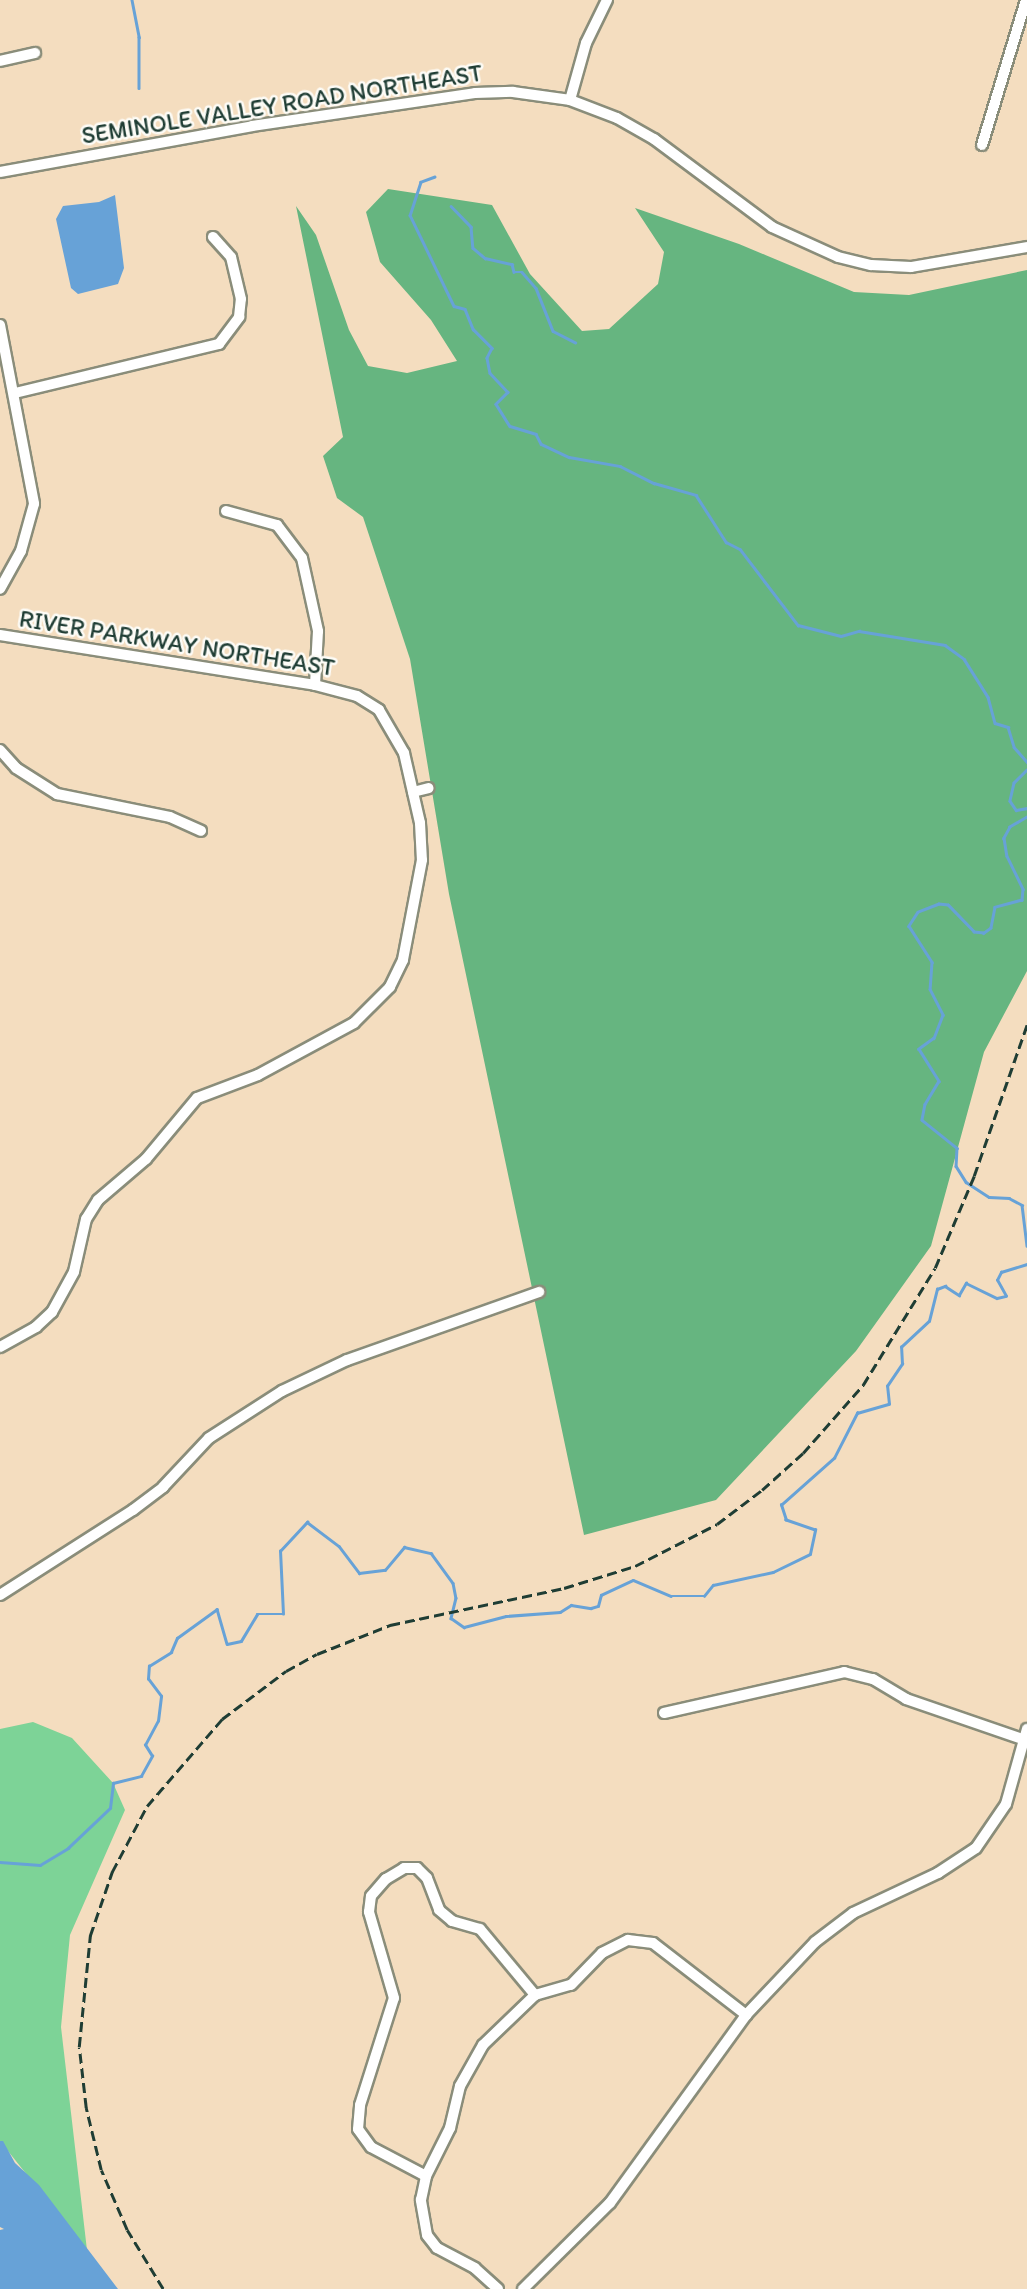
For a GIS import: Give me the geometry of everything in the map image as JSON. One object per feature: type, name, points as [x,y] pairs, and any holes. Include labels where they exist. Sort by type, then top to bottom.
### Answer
[{"type":"street","points":[[570,100],[586,43],[607,0]]},
{"type":"street","points":[[982,145],[1026,0]]},
{"type":"street","points":[[0,61],[35,53]]},
{"type":"street","name":"SEMINOLE VALLEY ROAD NORTHEAST","points":[[0,172],[252,126],[475,93],[513,92],[570,100],[637,129],[772,227],[838,257],[871,265],[911,267],[1027,247]]},
{"type":"street","points":[[15,393],[219,344],[239,317],[241,299],[231,257],[213,237]]},
{"type":"street","points":[[0,325],[34,504],[21,551],[0,589]]},
{"type":"street","points":[[226,511],[277,525],[302,558],[318,631],[315,685]]},
{"type":"street","name":"RIVER PARKWAY NORTHEAST","points":[[0,635],[315,685],[357,696],[379,710],[404,752],[413,792],[422,860],[403,960],[390,987],[354,1023],[258,1075],[197,1098],[146,1158],[98,1200],[86,1219],[74,1272],[52,1312],[36,1327],[0,1347]]},
{"type":"street","points":[[0,750],[16,768],[57,794],[170,817],[201,831]]},
{"type":"street","points":[[413,792],[429,788]]},
{"type":"street","points":[[0,1595],[133,1510],[163,1487],[209,1438],[282,1391],[347,1360],[539,1292]]},
{"type":"street","points":[[664,1713],[844,1672],[873,1679],[906,1699],[1023,1740]]},
{"type":"street","points":[[523,2289],[610,2203],[746,2015],[814,1942],[853,1913],[938,1873],[976,1848],[1006,1804],[1027,1729]]},
{"type":"street","points":[[426,2176],[371,2147],[358,2129],[360,2105],[394,1998],[369,1912],[371,1896],[386,1878],[404,1868],[417,1868],[427,1878],[439,1910],[452,1920],[480,1929],[535,1995]]},
{"type":"street","points":[[498,2289],[475,2268],[438,2248],[427,2235],[421,2200],[426,2176],[444,2144],[471,2063],[483,2045],[535,1995],[571,1985],[615,1944],[639,1939],[669,1953],[682,1970],[746,2015]]},
{"type":"green space","points":[[388,189],[492,205],[530,274],[582,331],[609,329],[658,284],[664,252],[635,208],[739,244],[854,292],[909,295],[1027,270],[1027,971],[984,1052],[931,1246],[856,1351],[716,1500],[584,1535],[449,894],[410,659],[363,517],[337,498],[323,456],[343,437],[296,206],[316,235],[349,330],[368,366],[407,373],[457,361],[431,320],[380,262],[366,212]]},
{"type":"green space","points":[[33,1722],[72,1738],[113,1783],[125,1810],[70,1935],[61,2027],[87,2250],[0,2141],[0,1729]]},
{"type":"water","points":[[115,195],[124,268],[118,284],[78,294],[71,288],[56,219],[63,206],[99,202]]},
{"type":"water","points":[[0,2141],[3,2141],[15,2163],[39,2185],[118,2289],[0,2289],[0,2230],[4,2229],[0,2227]]},
{"type":"waterway","points":[[132,0],[139,37],[139,88]]},
{"type":"waterway","points":[[435,177],[421,182],[410,215],[454,306],[465,309],[473,329],[492,348],[487,358],[490,373],[508,392],[496,404],[510,426],[536,434],[541,444],[569,457],[620,466],[654,483],[696,495],[726,542],[740,549],[798,625],[841,636],[859,631],[945,645],[964,659],[988,697],[995,723],[1008,727],[1014,747],[1027,762]]},
{"type":"waterway","points":[[451,206],[471,227],[473,248],[485,258],[512,264],[514,272],[522,272],[536,288],[553,331],[575,342]]},
{"type":"waterway","points":[[1027,770],[1014,783],[1010,801],[1016,810],[1027,808]]},
{"type":"waterway","points":[[1027,817],[1010,827],[1004,838],[1007,856],[1023,889],[1022,900],[995,907],[991,928],[984,933],[974,932],[948,905],[939,904],[918,912],[909,926],[932,962],[930,989],[943,1015],[934,1038],[919,1049],[939,1081],[925,1104],[922,1120],[957,1148],[956,1166],[966,1182],[989,1197],[1009,1198],[1022,1205],[1027,1246]]},
{"type":"waterway","points":[[0,1862],[40,1865],[68,1848],[110,1808],[113,1783],[141,1776],[152,1756],[145,1745],[158,1721],[161,1696],[148,1679],[149,1666],[171,1652],[177,1638],[217,1609],[227,1644],[241,1641],[257,1614],[283,1614],[280,1551],[307,1522],[339,1546],[359,1573],[385,1570],[404,1547],[431,1553],[453,1583],[456,1598],[451,1618],[464,1627],[506,1616],[560,1612],[571,1605],[591,1608],[598,1606],[601,1595],[633,1580],[671,1596],[704,1596],[713,1585],[773,1572],[810,1554],[815,1530],[786,1520],[781,1505],[834,1458],[857,1413],[889,1404],[887,1386],[902,1364],[901,1347],[929,1321],[937,1289],[945,1286],[959,1295],[966,1283],[997,1298],[1006,1296],[997,1280],[1001,1272],[1027,1264]]},
{"type":"railway","points":[[163,2289],[127,2230],[101,2170],[86,2108],[79,2047],[90,1936],[112,1872],[147,1806],[222,1719],[286,1671],[317,1654],[390,1625],[564,1588],[635,1566],[717,1524],[762,1490],[803,1453],[863,1385],[935,1268],[974,1176],[1027,1025]]}]
